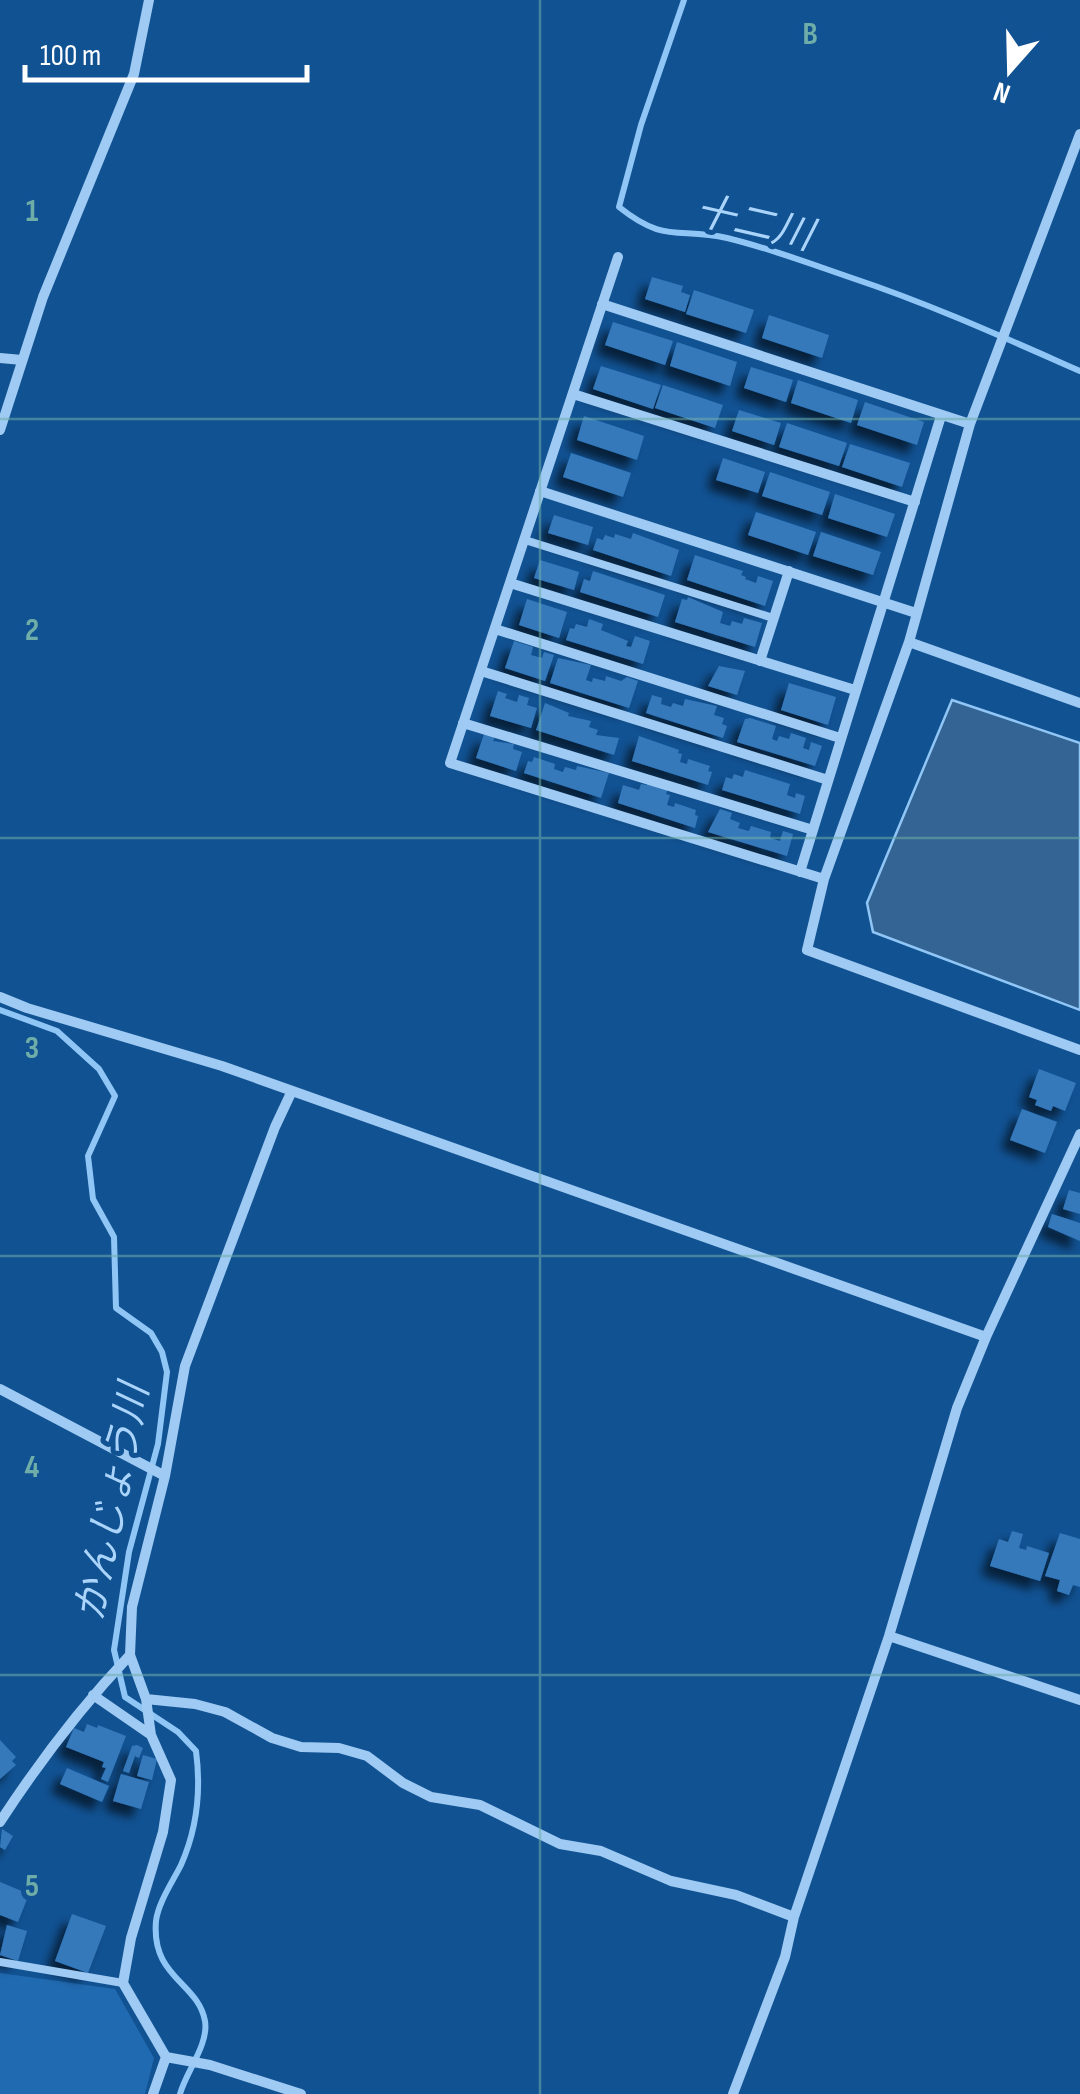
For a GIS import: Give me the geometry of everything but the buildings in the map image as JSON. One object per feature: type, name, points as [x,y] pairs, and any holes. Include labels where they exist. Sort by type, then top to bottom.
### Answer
[{"type":"street","points":[[0,430],[43,297],[134,74],[149,0]]},
{"type":"street","points":[[1080,134],[970,424],[910,642],[824,879],[806,950],[1080,1050]]},
{"type":"street","points":[[618,257],[450,762],[824,879]]},
{"type":"street","points":[[602,304],[970,424]]},
{"type":"street","points":[[0,358],[22,360]]},
{"type":"street","points":[[574,394],[915,502]]},
{"type":"street","points":[[800,872],[941,416]]},
{"type":"street","points":[[540,490],[916,613]]},
{"type":"street","points":[[760,661],[788,570]]},
{"type":"street","points":[[510,583],[855,690]]},
{"type":"street","points":[[495,630],[840,738]]},
{"type":"street","points":[[910,642],[1080,702]]},
{"type":"street","points":[[481,671],[828,780]]},
{"type":"street","points":[[464,723],[812,830]]},
{"type":"street","points":[[0,997],[222,1066],[986,1337]]},
{"type":"street","points":[[154,2094],[166,2057],[123,1983],[131,1938],[163,1832],[171,1780],[151,1735],[146,1699],[130,1655],[132,1606],[165,1476],[185,1366],[291,1092]]},
{"type":"street","points":[[733,2094],[784,1956],[890,1636],[957,1408],[1080,1134]]},
{"type":"street","points":[[0,1389],[165,1476]]},
{"type":"street","points":[[890,1636],[1080,1700]]},
{"type":"street","points":[[0,1822],[37,1766],[130,1655]]},
{"type":"street","points":[[93,1695],[151,1735]]},
{"type":"street","points":[[146,1699],[195,1704],[224,1712],[272,1738],[301,1748],[339,1748],[367,1756],[404,1784],[431,1797],[480,1805],[560,1844],[601,1851],[672,1881],[736,1895],[794,1917]]},
{"type":"street","points":[[166,2057],[210,2065],[302,2094]]},
{"type":"lane","points":[[524,540],[773,618]]},
{"type":"lane","points":[[0,1962],[123,1983]]},
{"type":"shaded area","points":[[952,700],[1080,743],[1080,1010],[873,932],[867,903]]},
{"type":"shaded area","points":[[0,1973],[115,1989],[154,2058],[145,2094],[0,2094]]},
{"type":"waterway","name":"十二川","points":[[684,0],[641,125],[619,207],[660,230],[743,242],[881,288],[1080,371]]},
{"type":"waterway","name":"かんじょう川","points":[[0,1010],[57,1031],[99,1069],[115,1096],[88,1156],[93,1199],[114,1237],[116,1308],[151,1333],[167,1372],[158,1444],[129,1552],[114,1650],[125,1697],[178,1732],[196,1751],[198,1794],[191,1837],[156,1921],[161,1955],[194,1997],[205,2021],[200,2048],[180,2094]]}]
